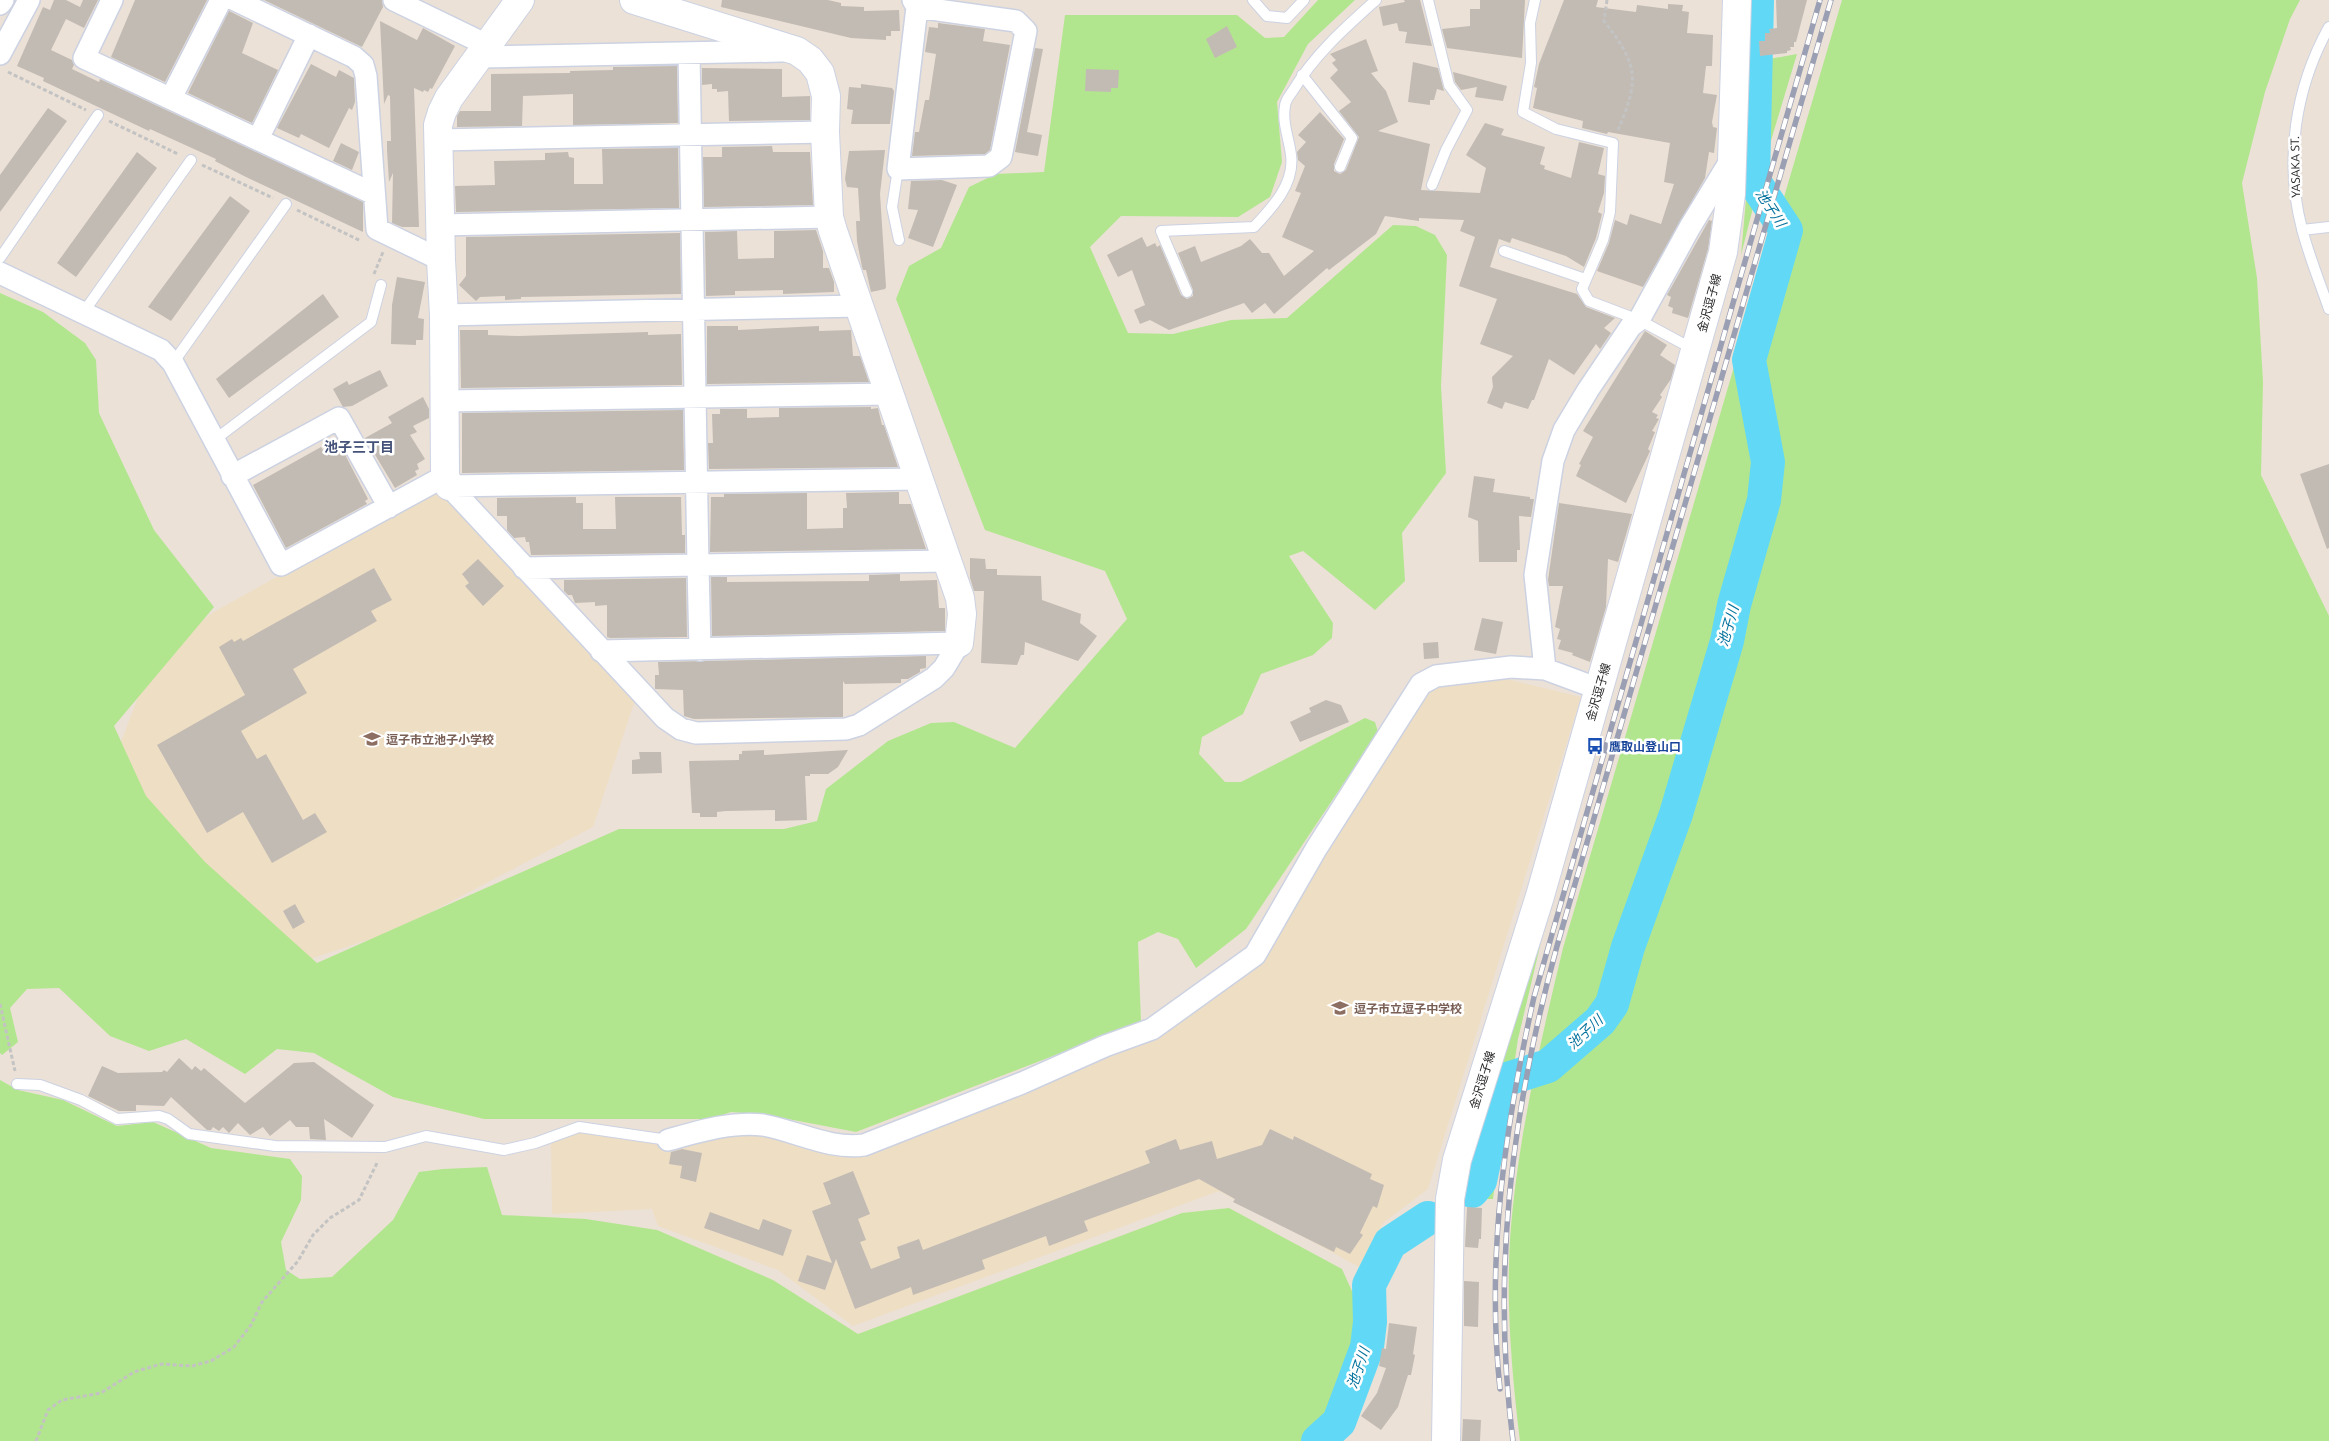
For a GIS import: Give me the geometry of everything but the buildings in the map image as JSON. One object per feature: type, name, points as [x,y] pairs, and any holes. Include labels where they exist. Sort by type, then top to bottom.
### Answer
[{"type":"main road","points":[[447,481],[438,140],[442,112],[520,0]]},
{"type":"main road","points":[[634,0],[798,51],[810,60],[820,73],[826,96],[825,132],[830,217],[960,598],[962,614],[959,643]]},
{"type":"main road","name":"金沢逗子線","points":[[1446,1441],[1450,1199],[1457,1160],[1540,896],[1696,350],[1727,229],[1732,157],[1733,2]]},
{"type":"street","points":[[0,4],[3,0]]},
{"type":"street","points":[[0,54],[29,0]]},
{"type":"street","points":[[112,0],[84,58],[374,194]]},
{"type":"street","points":[[171,98],[220,0]]},
{"type":"street","points":[[234,0],[354,57],[363,65],[366,76],[377,229],[440,260]]},
{"type":"street","points":[[394,0],[483,51],[689,53],[798,51]]},
{"type":"street","points":[[915,3],[1016,21],[1026,32],[1001,157],[988,166],[898,169],[915,3]]},
{"type":"street","points":[[258,139],[309,35]]},
{"type":"street","points":[[689,53],[700,650]]},
{"type":"street","points":[[438,140],[825,132]]},
{"type":"street","points":[[1545,669],[1535,576],[1552,461],[1564,430],[1631,326],[1638,320],[1732,157]]},
{"type":"street","points":[[440,225],[830,217]]},
{"type":"street","points":[[0,273],[162,350],[173,362],[280,566],[389,507],[447,481],[919,479]]},
{"type":"street","points":[[444,315],[860,306]]},
{"type":"street","points":[[445,401],[890,394]]},
{"type":"street","points":[[232,476],[339,418],[389,507]]},
{"type":"street","points":[[447,481],[600,652],[665,718],[681,729],[706,732],[846,729],[859,725],[934,678],[944,668],[959,643]]},
{"type":"street","points":[[524,568],[947,560]]},
{"type":"street","points":[[600,652],[959,643]]},
{"type":"street","points":[[668,1140],[729,1126],[762,1125],[848,1147],[864,1145],[1022,1083],[1105,1046],[1152,1029],[1255,955],[1316,849],[1421,684],[1436,676],[1511,667],[1545,669],[1599,688]]},
{"type":"lane","points":[[1253,0],[1267,16],[1287,18],[1304,0]]},
{"type":"lane","points":[[1186,292],[1161,230],[1254,227],[1276,203],[1289,178],[1292,156],[1284,125],[1285,104],[1302,75],[1332,40],[1376,0]]},
{"type":"lane","points":[[1428,0],[1449,85],[1467,110],[1446,150],[1432,186]]},
{"type":"lane","points":[[1536,0],[1530,23],[1531,63],[1523,112],[1556,129],[1613,142],[1610,212],[1603,240],[1582,288],[1589,301],[1638,320],[1696,350]]},
{"type":"lane","name":"YASAKA ST.","points":[[2329,27],[2321,41],[2304,86],[2295,124],[2293,170],[2296,203],[2302,230],[2329,309]]},
{"type":"lane","points":[[1302,75],[1352,138],[1340,168]]},
{"type":"lane","points":[[0,258],[98,115]]},
{"type":"lane","points":[[83,313],[191,160]]},
{"type":"lane","points":[[898,169],[892,207],[898,240]]},
{"type":"lane","points":[[173,362],[286,204]]},
{"type":"lane","points":[[2302,230],[2329,227]]},
{"type":"lane","points":[[1504,251],[1585,279]]},
{"type":"lane","points":[[213,441],[371,322],[381,286]]},
{"type":"lane","points":[[17,1084],[40,1085],[81,1100],[117,1119],[159,1116],[168,1119],[189,1134],[275,1146],[385,1147],[426,1136],[504,1150],[535,1144],[580,1126],[668,1140]]},
{"type":"path","points":[[1607,0],[1604,21],[1624,47],[1633,72],[1627,109],[1613,142]]},
{"type":"path","points":[[0,68],[365,243]]},
{"type":"path","points":[[374,247],[392,256]]},
{"type":"path","points":[[373,277],[383,252]]},
{"type":"path","points":[[0,1004],[17,1084]]},
{"type":"path","points":[[36,1441],[48,1410],[62,1400],[101,1393],[134,1372],[161,1364],[192,1366],[211,1362],[234,1347],[252,1325],[262,1302],[298,1261],[313,1234],[330,1218],[359,1200],[385,1147]]},
{"type":"shaded area","name":"逗子市立池子小学校","points":[[442,490],[636,697],[593,827],[395,931],[289,966],[106,781],[153,658],[212,613],[431,491]]},
{"type":"shaded area","name":"逗子市立逗子中学校","points":[[1498,677],[1581,697],[1428,1189],[1383,1223],[1359,1267],[1219,1191],[853,1326],[778,1270],[658,1226],[652,1209],[552,1214],[551,1143],[582,1131],[673,1144],[761,1128],[838,1150],[1162,1035],[1226,982],[1418,697],[1443,683]]},
{"type":"green space","points":[[1318,0],[1355,0],[1308,44],[1277,102],[1282,162],[1270,197],[1238,217],[1121,216],[1090,247],[1128,333],[1173,334],[1231,320],[1287,318],[1393,225],[1416,226],[1435,235],[1447,255],[1441,386],[1446,473],[1402,533],[1405,581],[1375,610],[1303,551],[1289,556],[1333,623],[1332,638],[1313,655],[1261,674],[1243,714],[1202,737],[1199,754],[1225,782],[1241,782],[1365,718],[1375,722],[1378,732],[1246,929],[1196,968],[1178,939],[1158,932],[1138,942],[1141,1022],[856,1132],[767,1115],[731,1112],[711,1119],[484,1119],[393,1097],[314,1053],[277,1049],[245,1074],[186,1039],[149,1051],[110,1036],[59,988],[27,989],[10,1008],[18,1042],[2,1055],[0,1053],[0,293],[43,312],[85,343],[96,360],[99,413],[154,530],[214,607],[114,726],[146,796],[205,862],[317,963],[619,829],[784,829],[817,821],[826,789],[888,741],[931,723],[954,722],[1015,748],[1127,619],[1105,571],[985,530],[896,299],[909,266],[941,248],[969,187],[996,174],[1044,172],[1065,15],[1237,15],[1265,38],[1284,37]]},
{"type":"green space","points":[[1842,0],[2300,0],[2290,19],[2265,92],[2242,183],[2257,278],[2263,382],[2261,475],[2329,616],[2329,1441],[1520,1441],[1510,1341],[1510,1240],[1513,1203],[1524,1129],[1546,1020],[1563,948]]},
{"type":"green space","points":[[1797,54],[1760,177],[1756,171],[1758,61]]},
{"type":"green space","points":[[1747,188],[1755,200],[1741,255]]},
{"type":"green space","points":[[1541,942],[1518,1039],[1514,1065],[1501,1066]]},
{"type":"green space","points":[[0,1080],[18,1090],[63,1100],[117,1126],[153,1122],[211,1148],[290,1159],[302,1176],[301,1200],[281,1242],[286,1270],[300,1279],[332,1277],[393,1220],[419,1172],[487,1167],[502,1215],[586,1219],[657,1230],[773,1280],[858,1334],[1182,1213],[1229,1208],[1342,1269],[1361,1311],[1323,1441],[0,1441]]},
{"type":"green space","points":[[1508,1086],[1493,1199],[1467,1199],[1472,1171],[1496,1088]]},
{"type":"waterway","name":"池子川","points":[[1472,1191],[1480,1181],[1501,1081],[1548,1066],[1600,1021],[1612,1004],[1628,947],[1676,814],[1727,641],[1734,605],[1764,500],[1768,462],[1749,360],[1786,230],[1753,180],[1757,0]]},
{"type":"waterway","name":"池子川","points":[[1318,1441],[1339,1422],[1367,1347],[1370,1322],[1369,1285],[1390,1243],[1428,1218]]},
{"type":"railway","points":[[1500,1389],[1496,1340],[1495,1290],[1501,1192],[1514,1094],[1534,997],[1820,0]]},
{"type":"railway","points":[[1513,1441],[1504,1315],[1505,1253],[1510,1191],[1518,1130],[1541,1007],[1557,946],[1831,0]]},
{"type":"place","name":"逗子市立池子小学校","points":[[372,739]]},
{"type":"place","name":"鷹取山登山口","points":[[1595,746]]},
{"type":"place","name":"逗子市立逗子中学校","points":[[1340,1008]]},
{"type":"district","name":"池子三丁目","points":[[359,447]]}]
